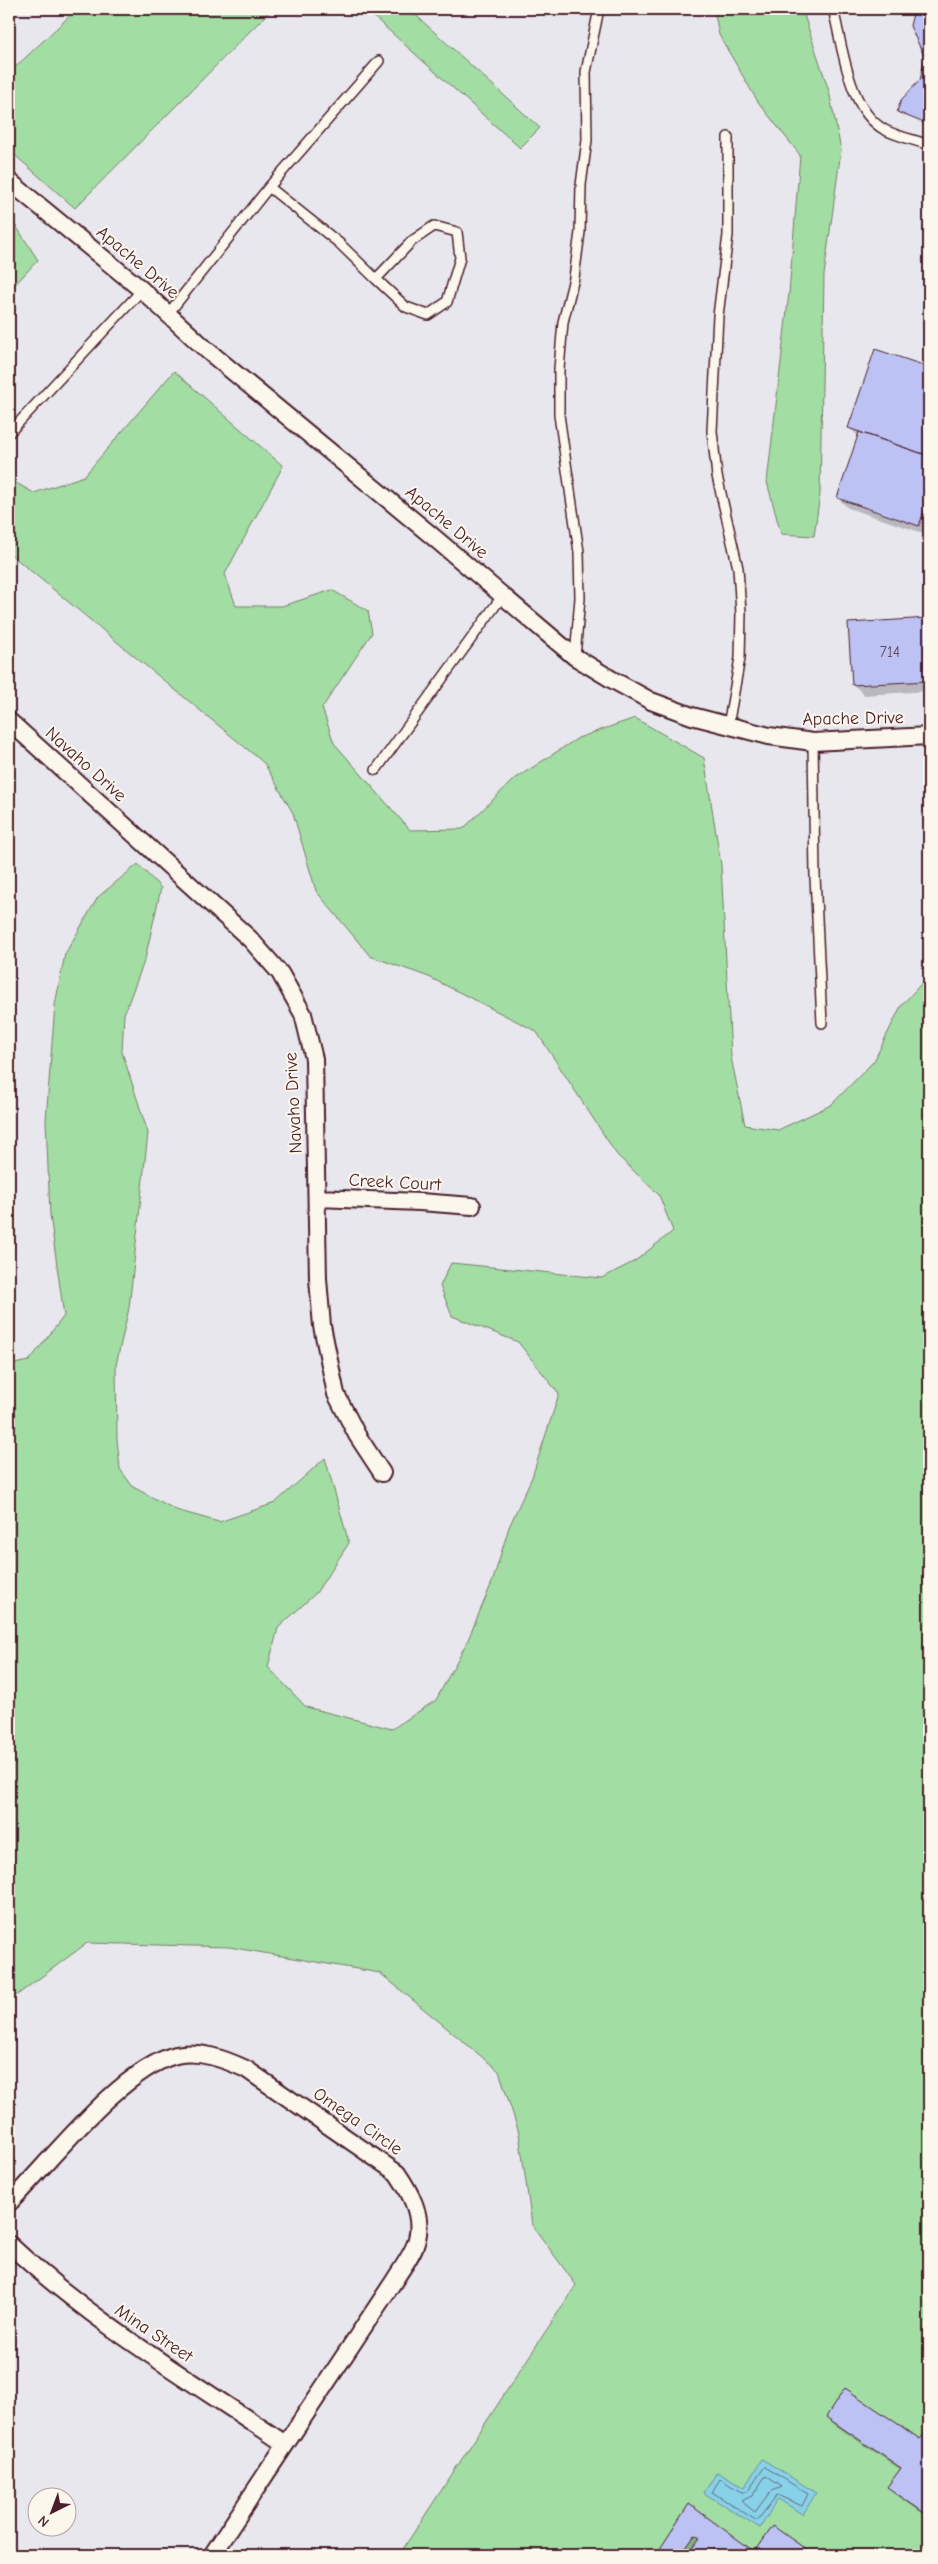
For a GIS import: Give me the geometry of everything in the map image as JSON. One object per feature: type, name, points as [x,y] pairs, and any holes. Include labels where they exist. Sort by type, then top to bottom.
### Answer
[{"type":"street","name":"Apache Drive","points":[[9,181],[142,290],[208,351],[504,595],[575,657],[651,701],[692,716],[769,736],[813,742],[929,736]]},
{"type":"street","name":"Navaho Drive","points":[[9,721],[235,925],[280,973],[303,1014],[314,1060],[318,1280],[322,1326],[336,1394],[357,1436],[382,1473]]},
{"type":"street","name":"Creek Court","points":[[317,1198],[472,1206]]},
{"type":"street","name":"Omega Circle","points":[[9,2203],[84,2124],[135,2075],[154,2062],[178,2055],[201,2054],[225,2059],[246,2069],[396,2173],[411,2192],[417,2215],[417,2240],[394,2281],[212,2555]]},
{"type":"street","name":"Mina Street","points":[[9,2244],[73,2301],[110,2329],[285,2444]]},
{"type":"lane","points":[[575,657],[580,598],[579,552],[559,415],[559,369],[563,322],[574,278],[580,232],[582,185],[587,140],[586,72],[599,9]]},
{"type":"lane","points":[[833,9],[859,105],[869,118],[885,130],[929,145]]},
{"type":"lane","points":[[168,314],[269,187],[380,61]]},
{"type":"lane","points":[[728,137],[728,235],[718,316],[712,431],[717,476],[738,568],[741,613],[740,658],[728,726]]},
{"type":"lane","points":[[269,187],[340,243],[376,279],[406,307],[428,315],[447,302],[460,258],[457,232],[434,226],[412,241],[376,279]]},
{"type":"lane","points":[[9,432],[142,290]]},
{"type":"lane","points":[[376,770],[504,595]]},
{"type":"lane","points":[[813,742],[815,876],[822,1023]]},
{"type":"green space","points":[[77,9],[272,9],[75,208],[9,150],[9,73]]},
{"type":"green space","points":[[365,9],[409,9],[540,128],[520,148]]},
{"type":"green space","points":[[714,9],[802,9],[829,91],[841,150],[824,275],[820,494],[814,536],[781,534],[767,482],[789,293],[800,155],[758,102],[719,35]]},
{"type":"green space","points":[[9,220],[16,226],[38,260],[9,291]]},
{"type":"green space","points":[[174,371],[283,466],[225,574],[236,606],[282,606],[332,590],[368,611],[372,633],[322,708],[334,743],[410,830],[463,829],[513,780],[578,738],[635,718],[704,758],[721,865],[731,1057],[745,1125],[778,1130],[831,1105],[874,1061],[901,1006],[929,975],[929,2555],[399,2555],[576,2285],[532,2225],[519,2133],[499,2071],[380,1973],[229,1947],[87,1943],[9,2001],[9,1365],[29,1361],[64,1316],[50,1215],[46,1120],[55,1005],[65,954],[98,897],[138,864],[161,888],[145,959],[124,1014],[122,1052],[148,1133],[129,1308],[116,1365],[117,1439],[120,1469],[133,1487],[176,1510],[219,1522],[275,1503],[325,1458],[349,1543],[316,1593],[278,1628],[268,1667],[306,1707],[392,1729],[436,1700],[467,1642],[493,1580],[509,1527],[532,1477],[559,1394],[518,1342],[452,1316],[440,1286],[451,1263],[602,1278],[635,1261],[673,1231],[659,1195],[617,1155],[536,1031],[429,977],[370,956],[316,891],[293,813],[264,763],[9,553],[9,479],[34,493],[84,476]]},
{"type":"water","points":[[762,2459],[816,2493],[803,2514],[778,2499],[760,2528],[704,2493],[717,2472],[744,2488]]},
{"type":"building","points":[[914,9],[929,9],[929,125],[897,112],[901,100],[920,80],[925,58],[910,26]]},
{"type":"building","points":[[875,349],[929,367],[929,456],[848,428]]},
{"type":"building","points":[[859,432],[929,456],[929,507],[926,505],[919,526],[837,498]]},
{"type":"building","points":[[929,618],[929,681],[852,685],[848,623]]},
{"type":"building","points":[[845,2388],[920,2439],[929,2429],[929,2516],[887,2487],[901,2468],[826,2417]]},
{"type":"building","points":[[689,2504],[755,2552],[773,2526],[814,2555],[725,2555],[714,2548],[709,2555],[687,2555],[700,2538],[695,2535],[681,2555],[656,2555]]}]
